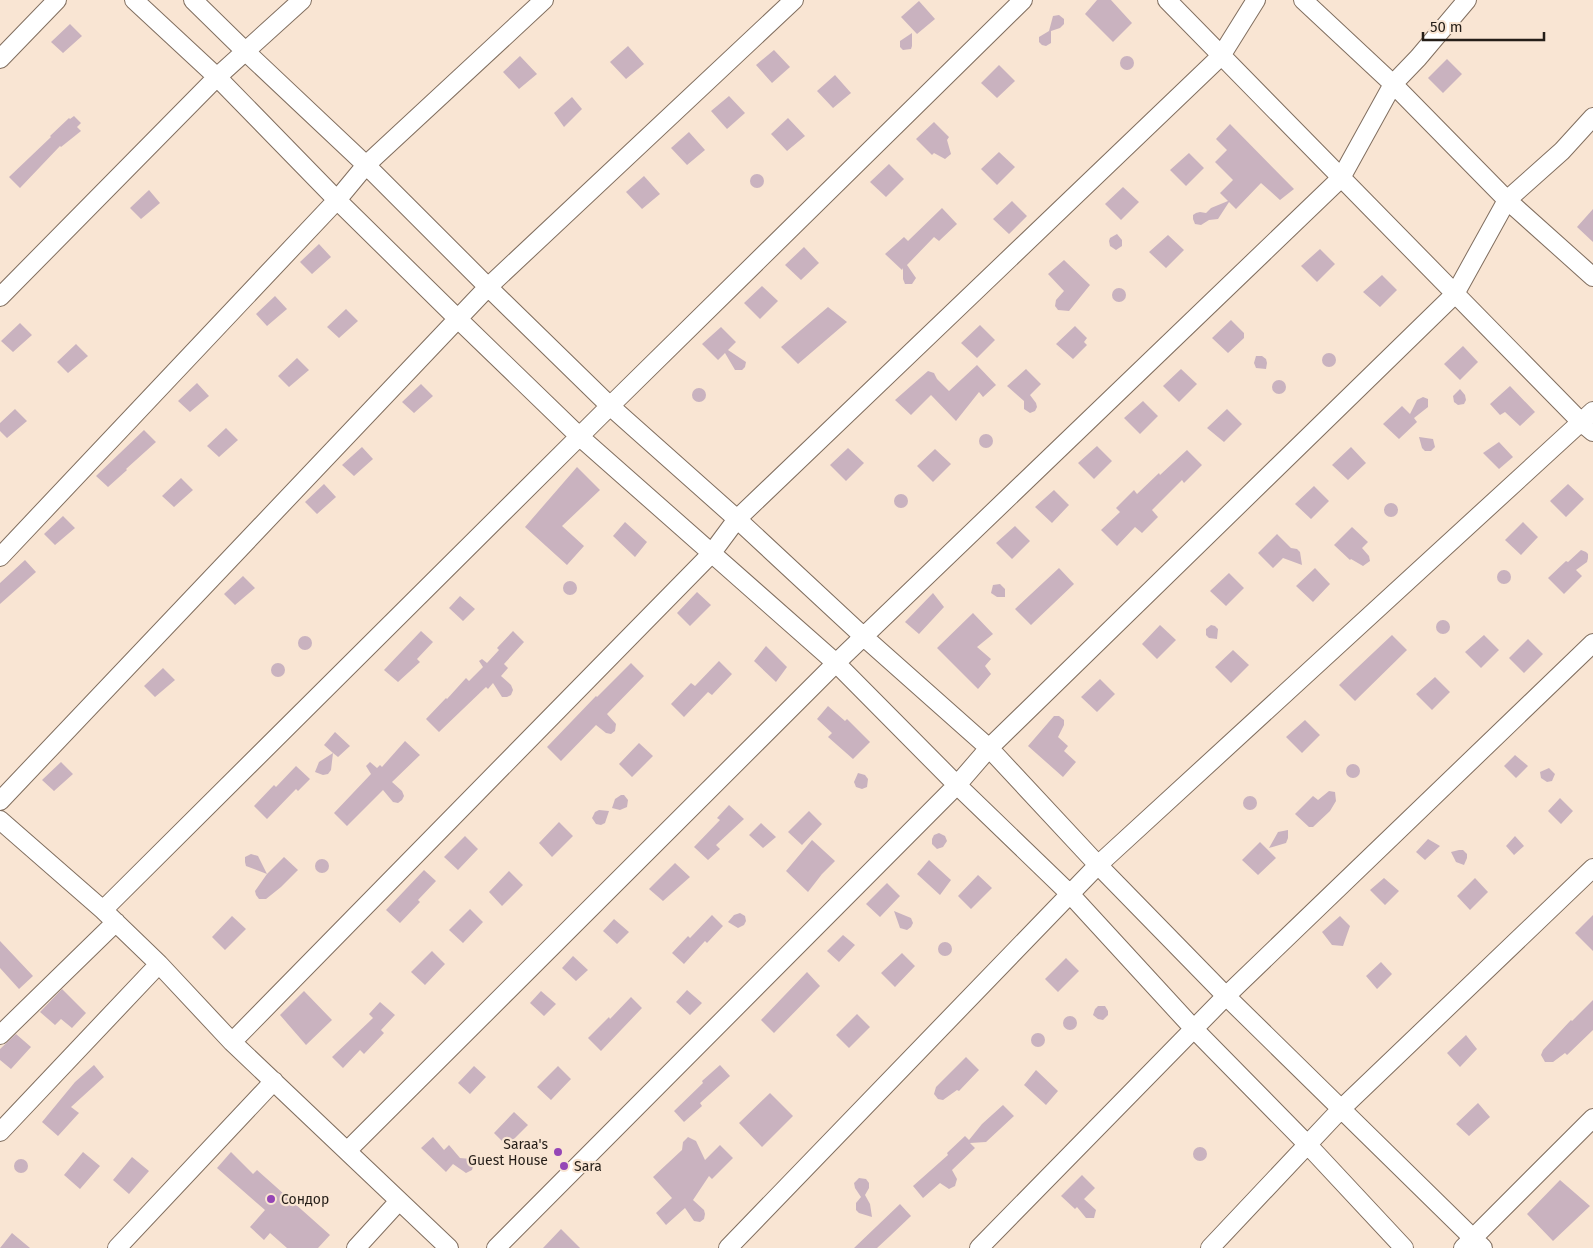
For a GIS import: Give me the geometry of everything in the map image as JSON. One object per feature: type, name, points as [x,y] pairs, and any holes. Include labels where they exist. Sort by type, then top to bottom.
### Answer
[{"type":"street","points":[[0,59],[57,0]]},
{"type":"street","points":[[134,0],[216,77],[458,320],[580,437],[836,663],[957,785],[1070,894],[1194,1029],[1307,1144],[1404,1248]]},
{"type":"street","points":[[193,0],[366,165],[610,406],[737,519],[864,637],[990,748],[1098,865],[1226,996],[1341,1108],[1473,1245],[1593,1118]]},
{"type":"street","points":[[0,297],[216,77],[302,0]]},
{"type":"street","points":[[0,557],[337,200],[366,165],[544,0]]},
{"type":"street","points":[[0,801],[488,287],[794,0]]},
{"type":"street","points":[[0,1035],[110,916],[610,406],[1023,0]]},
{"type":"street","points":[[728,1248],[1098,865],[1589,422],[1455,294],[1168,0]]},
{"type":"street","points":[[232,1042],[711,554],[737,519],[1221,56],[1256,0]]},
{"type":"street","points":[[1303,0],[1393,84],[1507,200],[1593,277]]},
{"type":"street","points":[[347,1151],[836,663],[1341,178],[1393,84],[1468,0]]},
{"type":"street","points":[[496,1248],[957,785],[990,748],[1455,294],[1507,200],[1562,151],[1593,118]]},
{"type":"street","points":[[979,1248],[1226,996],[1593,644]]},
{"type":"street","points":[[0,820],[110,916],[232,1042],[449,1248]]},
{"type":"street","points":[[1210,1248],[1341,1108],[1593,868]]},
{"type":"street","points":[[0,1132],[158,964]]},
{"type":"street","points":[[117,1248],[274,1081]]},
{"type":"street","points":[[356,1248],[399,1201]]},
{"type":"building","points":[[1097,0],[1111,0],[1132,23],[1113,42],[1085,14]]},
{"type":"building","points":[[919,1],[935,19],[917,34],[901,17]]},
{"type":"building","points":[[1059,15],[1064,19],[1064,24],[1060,28],[1051,31],[1051,43],[1046,46],[1042,45],[1039,42],[1039,37],[1049,31],[1053,16]]},
{"type":"building","points":[[70,24],[82,36],[63,53],[51,42]]},
{"type":"building","points":[[912,33],[911,49],[903,50],[900,47],[900,41]]},
{"type":"building","points":[[628,46],[644,64],[626,79],[610,62]]},
{"type":"building","points":[[774,50],[790,67],[772,83],[756,65]]},
{"type":"building","points":[[520,56],[537,74],[519,89],[503,72]]},
{"type":"building","points":[[1127,56],[1132,58],[1134,63],[1132,68],[1127,70],[1122,68],[1120,63],[1122,58]]},
{"type":"building","points":[[1447,59],[1462,74],[1443,93],[1428,78]]},
{"type":"building","points":[[999,65],[1015,81],[997,98],[981,83]]},
{"type":"building","points":[[835,75],[851,93],[833,108],[817,91]]},
{"type":"building","points":[[729,96],[745,113],[727,129],[711,111]]},
{"type":"building","points":[[572,97],[582,109],[564,127],[554,113]]},
{"type":"building","points":[[74,116],[81,123],[77,127],[81,131],[60,146],[20,188],[9,177],[69,118]]},
{"type":"building","points":[[788,118],[805,136],[787,151],[771,134]]},
{"type":"building","points":[[934,122],[949,137],[947,140],[951,154],[945,159],[934,153],[932,155],[916,139]]},
{"type":"building","points":[[1230,124],[1294,189],[1280,200],[1261,183],[1236,209],[1229,202],[1218,219],[1209,220],[1201,225],[1195,224],[1193,215],[1200,212],[1206,213],[1211,208],[1228,201],[1220,193],[1233,180],[1215,162],[1227,150],[1216,139]]},
{"type":"building","points":[[689,132],[705,150],[687,165],[671,148]]},
{"type":"building","points":[[999,152],[1015,167],[997,185],[981,169]]},
{"type":"building","points":[[1189,153],[1204,168],[1186,186],[1170,170]]},
{"type":"building","points":[[889,164],[904,179],[886,197],[870,182]]},
{"type":"building","points":[[757,174],[762,176],[764,181],[762,186],[757,188],[752,186],[750,181],[752,176]]},
{"type":"building","points":[[644,176],[660,194],[642,209],[626,192]]},
{"type":"building","points":[[1123,187],[1139,202],[1121,220],[1105,204]]},
{"type":"building","points":[[149,190],[160,203],[141,219],[130,208]]},
{"type":"building","points":[[1012,201],[1027,216],[1009,234],[993,219]]},
{"type":"building","points":[[942,208],[957,224],[939,241],[934,237],[907,265],[916,278],[912,284],[905,284],[903,268],[902,270],[885,254],[904,237],[908,241]]},
{"type":"building","points":[[1593,209],[1593,242],[1577,227]]},
{"type":"building","points":[[1117,234],[1122,240],[1122,246],[1116,250],[1110,246],[1109,241],[1110,238]]},
{"type":"building","points":[[1168,235],[1184,250],[1166,268],[1149,252]]},
{"type":"building","points":[[319,244],[331,257],[312,274],[300,262]]},
{"type":"building","points":[[804,247],[819,263],[801,280],[785,265]]},
{"type":"building","points":[[1320,249],[1335,264],[1317,282],[1301,266]]},
{"type":"building","points":[[1064,260],[1090,285],[1069,311],[1058,310],[1055,306],[1056,300],[1064,291],[1048,274]]},
{"type":"building","points":[[1382,275],[1397,290],[1380,307],[1363,292]]},
{"type":"building","points":[[762,286],[778,301],[760,319],[744,303]]},
{"type":"building","points":[[1119,288],[1124,290],[1126,295],[1124,300],[1119,302],[1114,300],[1112,295],[1114,290]]},
{"type":"building","points":[[275,296],[287,309],[267,326],[256,314]]},
{"type":"building","points":[[828,307],[847,322],[798,364],[781,347]]},
{"type":"building","points":[[346,309],[358,321],[339,338],[327,327]]},
{"type":"building","points":[[1231,320],[1244,333],[1244,338],[1228,353],[1212,338]]},
{"type":"building","points":[[20,323],[32,335],[13,352],[1,341]]},
{"type":"building","points":[[980,325],[995,340],[977,358],[961,343]]},
{"type":"building","points":[[1075,326],[1087,338],[1084,342],[1087,345],[1073,359],[1056,344]]},
{"type":"building","points":[[721,327],[736,342],[728,350],[746,362],[742,370],[735,370],[725,353],[718,360],[702,344]]},
{"type":"building","points":[[76,344],[88,356],[68,373],[57,362]]},
{"type":"building","points":[[1463,346],[1478,362],[1460,380],[1444,364]]},
{"type":"building","points":[[1329,353],[1334,355],[1336,360],[1334,365],[1329,367],[1324,365],[1322,360],[1324,355]]},
{"type":"building","points":[[1256,356],[1262,356],[1266,359],[1266,369],[1256,368],[1254,363]]},
{"type":"building","points":[[297,358],[309,370],[289,387],[278,376]]},
{"type":"building","points":[[977,365],[996,385],[983,397],[979,392],[956,421],[931,395],[911,415],[895,400],[928,371],[934,373],[937,379],[949,391]]},
{"type":"building","points":[[1026,369],[1041,384],[1030,395],[1037,407],[1035,411],[1030,413],[1024,409],[1024,401],[1007,386]]},
{"type":"building","points":[[1181,369],[1197,384],[1179,402],[1163,386]]},
{"type":"building","points":[[1279,380],[1284,382],[1286,387],[1284,392],[1279,394],[1274,392],[1272,387],[1274,382]]},
{"type":"building","points":[[197,383],[209,396],[190,412],[178,401]]},
{"type":"building","points":[[421,384],[433,396],[414,413],[402,402]]},
{"type":"building","points":[[1510,386],[1535,412],[1520,426],[1505,412],[1500,415],[1490,404]]},
{"type":"building","points":[[696,388],[702,388],[706,395],[702,402],[696,402],[692,398],[692,392]]},
{"type":"building","points":[[1460,389],[1465,395],[1466,400],[1464,404],[1458,405],[1454,402],[1453,396]]},
{"type":"building","points":[[1423,397],[1428,399],[1428,407],[1414,418],[1417,422],[1399,439],[1383,424],[1402,406],[1410,414],[1417,400]]},
{"type":"building","points":[[1143,401],[1158,416],[1140,434],[1124,418]]},
{"type":"building","points":[[15,409],[27,421],[7,438],[0,431],[0,423]]},
{"type":"building","points":[[1227,409],[1242,424],[1224,442],[1207,428]]},
{"type":"building","points":[[226,428],[238,440],[219,457],[207,446]]},
{"type":"building","points":[[144,430],[156,442],[108,487],[96,476]]},
{"type":"building","points":[[986,434],[991,436],[993,441],[991,446],[986,448],[981,446],[979,441],[981,436]]},
{"type":"building","points":[[1419,437],[1433,439],[1435,447],[1431,451],[1425,451],[1422,448]]},
{"type":"building","points":[[1499,442],[1513,457],[1499,469],[1483,453]]},
{"type":"building","points":[[1097,446],[1112,461],[1094,479],[1078,463]]},
{"type":"building","points":[[362,447],[373,459],[354,476],[342,465]]},
{"type":"building","points":[[1351,447],[1366,463],[1348,480],[1332,465]]},
{"type":"building","points":[[848,448],[864,463],[846,481],[830,465]]},
{"type":"building","points":[[935,449],[951,464],[933,482],[917,466]]},
{"type":"building","points":[[1187,450],[1202,465],[1184,483],[1182,480],[1152,510],[1158,517],[1142,533],[1135,527],[1117,546],[1101,530],[1120,512],[1116,508],[1134,490],[1137,494]]},
{"type":"building","points":[[577,467],[600,490],[562,526],[584,546],[567,565],[525,527]]},
{"type":"building","points":[[181,478],[193,490],[174,507],[162,496]]},
{"type":"building","points":[[324,484],[336,497],[317,514],[305,502]]},
{"type":"building","points":[[1568,484],[1584,499],[1566,517],[1550,501]]},
{"type":"building","points":[[1314,486],[1329,501],[1311,519],[1295,504]]},
{"type":"building","points":[[1054,490],[1069,505],[1052,523],[1035,507]]},
{"type":"building","points":[[901,494],[906,496],[908,501],[906,506],[901,508],[896,506],[894,501],[896,496]]},
{"type":"building","points":[[1391,503],[1396,505],[1398,510],[1396,515],[1391,517],[1386,515],[1384,510],[1386,505]]},
{"type":"building","points":[[63,516],[75,528],[55,545],[44,534]]},
{"type":"building","points":[[625,522],[647,542],[635,557],[613,536]]},
{"type":"building","points":[[1523,522],[1538,537],[1521,555],[1505,540]]},
{"type":"building","points":[[1015,526],[1030,541],[1012,559],[996,543]]},
{"type":"building","points":[[1352,527],[1368,542],[1362,548],[1369,556],[1370,561],[1363,566],[1350,560],[1334,545]]},
{"type":"building","points":[[1277,534],[1291,548],[1297,549],[1300,552],[1302,565],[1283,558],[1273,568],[1258,553]]},
{"type":"building","points":[[1581,550],[1588,554],[1587,562],[1576,570],[1582,576],[1564,594],[1548,578]]},
{"type":"building","points":[[25,560],[36,572],[0,604],[0,583]]},
{"type":"building","points":[[1059,568],[1074,584],[1031,625],[1015,609]]},
{"type":"building","points":[[1315,568],[1330,584],[1313,602],[1296,586]]},
{"type":"building","points":[[1504,570],[1509,572],[1511,577],[1509,582],[1504,584],[1499,582],[1497,577],[1499,572]]},
{"type":"building","points":[[1229,573],[1244,588],[1226,606],[1210,591]]},
{"type":"building","points":[[243,576],[255,588],[235,605],[224,594]]},
{"type":"building","points":[[567,581],[573,581],[577,588],[573,595],[567,595],[563,591],[563,585]]},
{"type":"building","points":[[1000,584],[1005,589],[1005,597],[997,597],[991,593],[993,585]]},
{"type":"building","points":[[697,592],[711,605],[690,626],[677,613]]},
{"type":"building","points":[[933,593],[944,607],[919,634],[905,622]]},
{"type":"building","points":[[460,596],[475,609],[463,621],[449,608]]},
{"type":"building","points":[[973,613],[993,634],[977,647],[991,659],[985,666],[991,674],[978,689],[937,648]]},
{"type":"building","points":[[1443,620],[1448,622],[1450,627],[1448,632],[1443,634],[1438,632],[1436,627],[1438,622]]},
{"type":"building","points":[[1160,625],[1176,640],[1157,659],[1142,644]]},
{"type":"building","points":[[1211,625],[1218,629],[1217,639],[1209,638],[1206,635],[1206,629]]},
{"type":"building","points":[[421,631],[433,642],[417,659],[420,662],[398,682],[384,670]]},
{"type":"building","points":[[513,631],[524,642],[504,664],[508,668],[501,676],[511,685],[513,690],[511,695],[502,697],[493,683],[488,689],[486,687],[439,732],[426,719],[466,678],[469,681],[483,667],[479,661],[482,659],[487,663],[499,650],[497,648]]},
{"type":"building","points":[[1392,635],[1407,650],[1355,701],[1339,685]]},
{"type":"building","points":[[1484,635],[1499,650],[1481,668],[1465,652]]},
{"type":"building","points":[[302,636],[308,636],[312,643],[308,650],[302,650],[298,646],[298,640]]},
{"type":"building","points":[[1528,639],[1543,654],[1524,673],[1509,658]]},
{"type":"building","points":[[766,646],[787,667],[776,682],[754,661]]},
{"type":"building","points":[[1233,650],[1249,665],[1231,683],[1215,667]]},
{"type":"building","points":[[719,661],[732,674],[712,695],[708,692],[684,717],[671,704],[691,683],[695,686]]},
{"type":"building","points":[[275,663],[281,663],[285,670],[281,677],[275,677],[271,673],[271,667]]},
{"type":"building","points":[[631,663],[644,676],[607,714],[616,724],[615,731],[611,734],[606,733],[596,725],[561,761],[547,747]]},
{"type":"building","points":[[163,668],[175,680],[155,697],[144,686]]},
{"type":"building","points":[[1435,677],[1450,692],[1432,710],[1416,694]]},
{"type":"building","points":[[1100,679],[1115,694],[1097,712],[1081,697]]},
{"type":"building","points":[[828,706],[845,721],[847,719],[870,742],[853,759],[828,737],[832,733],[817,719]]},
{"type":"building","points":[[1054,716],[1059,716],[1064,720],[1064,725],[1058,737],[1068,746],[1064,751],[1076,762],[1063,777],[1028,746]]},
{"type":"building","points":[[1305,720],[1320,735],[1302,753],[1286,737]]},
{"type":"building","points":[[335,732],[350,746],[338,757],[324,745]]},
{"type":"building","points":[[405,741],[420,755],[392,782],[402,791],[404,796],[402,800],[398,803],[393,802],[383,790],[347,826],[334,813],[371,774],[366,766],[370,762],[377,768],[380,765],[382,767]]},
{"type":"building","points":[[639,743],[653,756],[632,777],[619,764]]},
{"type":"building","points":[[333,753],[331,770],[328,774],[323,775],[315,772],[319,762]]},
{"type":"building","points":[[1515,755],[1528,766],[1516,778],[1504,766]]},
{"type":"building","points":[[61,762],[73,774],[54,791],[42,780]]},
{"type":"building","points":[[1353,764],[1358,766],[1360,771],[1358,776],[1353,778],[1348,776],[1346,771],[1348,766]]},
{"type":"building","points":[[296,766],[310,779],[298,791],[296,789],[267,819],[254,806]]},
{"type":"building","points":[[1549,768],[1555,774],[1552,781],[1547,782],[1541,778],[1540,772]]},
{"type":"building","points":[[858,773],[865,775],[868,779],[867,787],[862,789],[856,787],[854,782]]},
{"type":"building","points":[[1329,791],[1335,792],[1336,801],[1330,811],[1313,827],[1309,827],[1295,814],[1313,796],[1318,800]]},
{"type":"building","points":[[624,795],[628,800],[627,807],[620,810],[612,808],[615,799]]},
{"type":"building","points":[[1250,796],[1255,798],[1257,803],[1255,808],[1250,810],[1245,808],[1243,803],[1245,798]]},
{"type":"building","points":[[1560,798],[1573,811],[1561,824],[1548,811]]},
{"type":"building","points":[[729,805],[744,819],[716,845],[720,849],[708,860],[694,847],[720,820],[717,818]]},
{"type":"building","points":[[599,810],[609,811],[605,823],[601,825],[596,824],[592,818],[595,812]]},
{"type":"building","points":[[809,811],[822,824],[802,845],[788,832]]},
{"type":"building","points":[[559,822],[573,836],[552,857],[539,843]]},
{"type":"building","points":[[761,823],[776,837],[763,848],[749,835]]},
{"type":"building","points":[[1288,830],[1286,843],[1269,848],[1278,832]]},
{"type":"building","points":[[939,833],[945,836],[947,841],[943,847],[937,849],[932,844],[932,839],[934,835]]},
{"type":"building","points":[[465,836],[478,849],[458,870],[444,857]]},
{"type":"building","points":[[1515,836],[1524,846],[1514,855],[1506,846]]},
{"type":"building","points":[[1428,839],[1440,846],[1425,860],[1416,852]]},
{"type":"building","points":[[812,840],[835,861],[808,892],[786,871]]},
{"type":"building","points":[[1260,842],[1276,858],[1258,875],[1242,860]]},
{"type":"building","points":[[1463,850],[1467,854],[1464,865],[1456,862],[1451,852]]},
{"type":"building","points":[[251,854],[258,856],[267,874],[246,866],[245,857]]},
{"type":"building","points":[[284,857],[298,870],[266,899],[259,899],[255,891],[267,874]]},
{"type":"building","points":[[319,859],[325,859],[329,866],[325,873],[319,873],[315,869],[315,863]]},
{"type":"building","points":[[929,860],[951,880],[940,895],[917,874]]},
{"type":"building","points":[[675,863],[690,877],[663,901],[649,889]]},
{"type":"building","points":[[424,870],[436,881],[418,900],[420,902],[400,923],[386,910]]},
{"type":"building","points":[[509,871],[523,885],[502,906],[489,892]]},
{"type":"building","points":[[978,875],[992,888],[971,909],[958,896]]},
{"type":"building","points":[[1384,878],[1399,891],[1385,905],[1370,890]]},
{"type":"building","points":[[1475,878],[1488,892],[1470,910],[1457,896]]},
{"type":"building","points":[[887,883],[900,896],[880,917],[866,904]]},
{"type":"building","points":[[470,909],[483,922],[463,943],[449,930]]},
{"type":"building","points":[[894,911],[911,918],[913,923],[911,927],[907,930],[900,928]]},
{"type":"building","points":[[740,913],[745,916],[746,921],[744,925],[738,928],[728,922],[734,915]]},
{"type":"building","points":[[712,915],[723,926],[707,943],[705,941],[684,964],[672,953],[688,936],[690,938]]},
{"type":"building","points":[[1593,915],[1593,951],[1575,933]]},
{"type":"building","points":[[232,916],[246,929],[225,950],[212,937]]},
{"type":"building","points":[[1340,916],[1350,926],[1343,946],[1332,945],[1322,932]]},
{"type":"building","points":[[614,919],[629,932],[617,944],[603,931]]},
{"type":"building","points":[[843,935],[855,945],[839,962],[827,951]]},
{"type":"building","points":[[0,941],[33,976],[19,989],[0,968]]},
{"type":"building","points":[[942,942],[948,942],[952,949],[948,956],[942,956],[938,952],[938,946]]},
{"type":"building","points":[[432,951],[445,964],[425,985],[411,972]]},
{"type":"building","points":[[902,953],[915,966],[895,987],[881,973]]},
{"type":"building","points":[[573,956],[588,970],[576,981],[562,968]]},
{"type":"building","points":[[1066,958],[1079,971],[1058,992],[1045,979]]},
{"type":"building","points":[[1381,962],[1392,974],[1377,989],[1366,976]]},
{"type":"building","points":[[807,972],[820,986],[774,1033],[761,1020]]},
{"type":"building","points":[[62,989],[86,1013],[72,1028],[61,1019],[55,1025],[40,1012]]},
{"type":"building","points":[[687,990],[702,1003],[690,1015],[676,1002]]},
{"type":"building","points":[[304,991],[332,1020],[306,1045],[280,1015]]},
{"type":"building","points":[[541,991],[556,1004],[544,1016],[530,1003]]},
{"type":"building","points":[[631,997],[642,1008],[601,1051],[588,1038]]},
{"type":"building","points":[[1593,1000],[1593,1030],[1567,1055],[1565,1053],[1553,1062],[1545,1062],[1541,1055],[1543,1050]]},
{"type":"building","points":[[380,1002],[395,1015],[381,1030],[384,1033],[364,1054],[360,1050],[343,1068],[332,1057],[373,1018],[369,1014]]},
{"type":"building","points":[[1098,1006],[1105,1006],[1108,1011],[1108,1015],[1103,1020],[1093,1015]]},
{"type":"building","points":[[857,1014],[870,1027],[849,1048],[836,1035]]},
{"type":"building","points":[[1067,1016],[1073,1016],[1077,1023],[1073,1030],[1067,1030],[1063,1026],[1063,1020]]},
{"type":"building","points":[[1035,1033],[1041,1033],[1045,1040],[1041,1047],[1035,1047],[1031,1043],[1031,1037]]},
{"type":"building","points":[[16,1034],[31,1047],[11,1069],[0,1060],[0,1049]]},
{"type":"building","points":[[1466,1035],[1477,1049],[1460,1067],[1447,1053]]},
{"type":"building","points":[[966,1057],[979,1070],[959,1091],[957,1090],[943,1100],[938,1099],[934,1094],[936,1087]]},
{"type":"building","points":[[94,1065],[104,1077],[71,1107],[79,1113],[58,1136],[42,1122],[75,1082]]},
{"type":"building","points":[[720,1065],[730,1076],[700,1103],[702,1106],[684,1122],[674,1111]]},
{"type":"building","points":[[474,1066],[486,1077],[470,1094],[458,1083]]},
{"type":"building","points":[[558,1066],[571,1079],[551,1100],[537,1087]]},
{"type":"building","points":[[1036,1070],[1058,1091],[1046,1105],[1024,1085]]},
{"type":"building","points":[[770,1093],[793,1116],[762,1147],[739,1123]]},
{"type":"building","points":[[1478,1103],[1490,1117],[1469,1136],[1456,1124]]},
{"type":"building","points":[[1003,1105],[1014,1116],[986,1142],[970,1143],[975,1148],[952,1170],[957,1179],[955,1186],[949,1189],[940,1183],[923,1198],[913,1186],[948,1155],[947,1153],[965,1136],[969,1140],[982,1124]]},
{"type":"building","points":[[514,1112],[528,1125],[507,1146],[494,1133]]},
{"type":"building","points":[[433,1137],[444,1150],[449,1145],[460,1158],[471,1159],[474,1163],[472,1170],[466,1173],[453,1164],[446,1172],[421,1148]]},
{"type":"building","points":[[688,1137],[696,1141],[705,1160],[720,1145],[733,1158],[712,1179],[709,1176],[693,1200],[704,1210],[704,1219],[700,1222],[694,1221],[685,1208],[666,1225],[656,1213],[672,1198],[653,1177],[682,1150],[683,1142]]},
{"type":"building","points":[[1200,1147],[1205,1149],[1207,1154],[1205,1159],[1200,1161],[1195,1159],[1193,1154],[1195,1149]]},
{"type":"building","points":[[83,1152],[100,1166],[80,1189],[64,1175]]},
{"type":"building","name":"Сондор","points":[[231,1152],[253,1174],[257,1170],[330,1235],[318,1248],[287,1248],[270,1233],[264,1240],[250,1227],[265,1210],[217,1168]]},
{"type":"building","points":[[132,1157],[149,1171],[129,1194],[113,1180]]},
{"type":"building","points":[[21,1159],[26,1161],[28,1166],[26,1171],[21,1173],[16,1171],[14,1166],[16,1161]]},
{"type":"building","points":[[1082,1175],[1095,1188],[1084,1199],[1096,1210],[1094,1218],[1086,1218],[1077,1207],[1075,1209],[1061,1196]]},
{"type":"building","points":[[859,1178],[866,1179],[869,1183],[869,1188],[865,1195],[870,1204],[872,1217],[859,1213],[856,1210],[856,1203],[861,1197],[854,1183]]},
{"type":"building","points":[[1560,1180],[1590,1206],[1553,1241],[1527,1214]]},
{"type":"building","points":[[900,1204],[911,1216],[877,1248],[854,1248]]},
{"type":"building","points":[[561,1229],[580,1248],[543,1248]]},
{"type":"building","points":[[12,1233],[30,1248],[0,1248]]},
{"type":"place","name":"Saraa's Guest House","points":[[558,1152]]},
{"type":"place","name":"Sara","points":[[564,1166]]},
{"type":"place","name":"Сондор","points":[[271,1199]]}]
